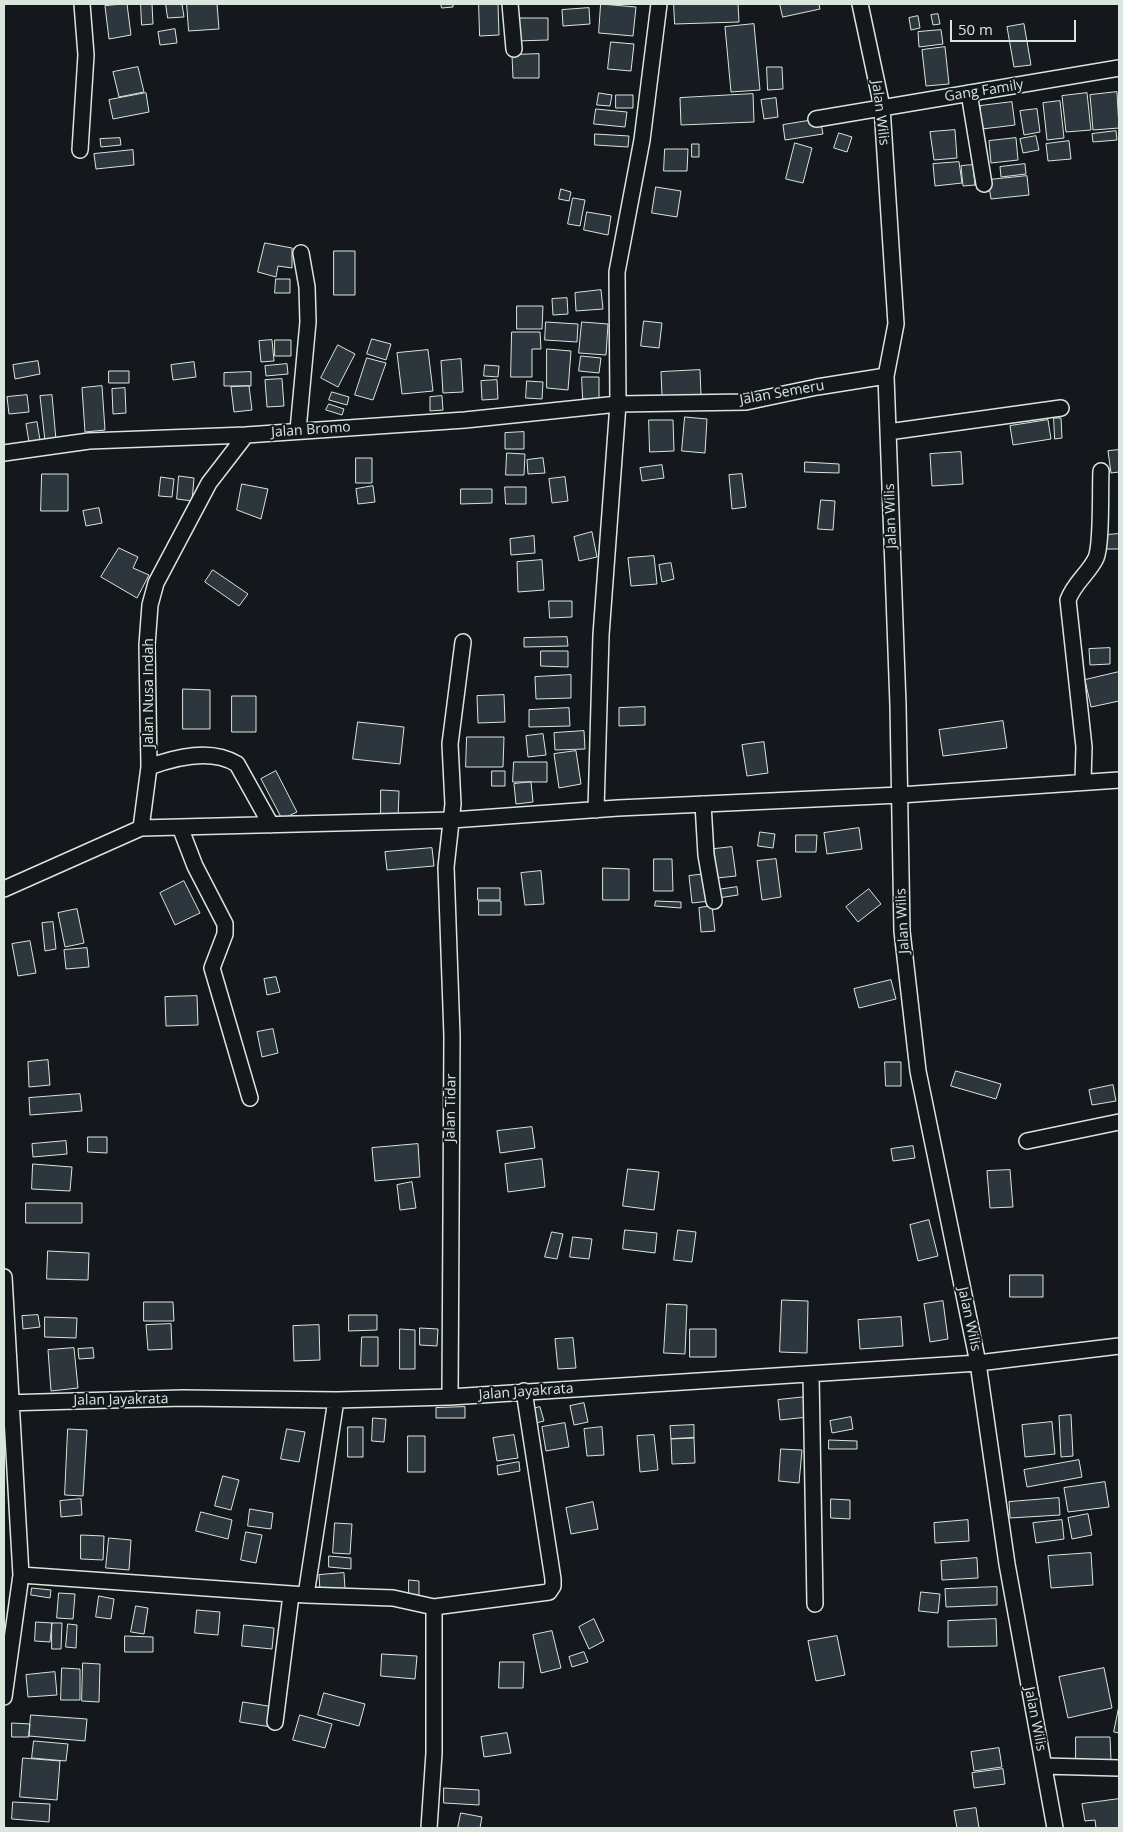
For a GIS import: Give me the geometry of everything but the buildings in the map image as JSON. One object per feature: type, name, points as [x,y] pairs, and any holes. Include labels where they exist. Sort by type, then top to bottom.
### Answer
[{"type":"street","points":[[80,150],[86,55],[82,4]]},
{"type":"street","points":[[510,4],[514,49]]},
{"type":"street","points":[[596,810],[601,635],[618,404],[616,272],[642,140],[659,4]]},
{"type":"street","name":"Jalan Wilis","points":[[860,4],[882,107],[896,324],[886,376],[900,795],[902,931],[918,1071],[978,1363],[1006,1564],[1055,1828]]},
{"type":"street","name":"Gang Family","points":[[816,119],[1119,68]]},
{"type":"street","points":[[968,93],[984,184]]},
{"type":"street","points":[[298,430],[308,309],[301,253]]},
{"type":"street","name":"Jalan Semeru","points":[[618,404],[746,402],[817,386],[886,376]]},
{"type":"street","name":"Jalan Bromo","points":[[4,452],[89,441],[246,435],[465,420],[618,404]]},
{"type":"street","points":[[888,432],[1061,408]]},
{"type":"street","name":"Jalan Nusa Indah","points":[[141,828],[149,766],[147,645],[150,605],[156,583],[209,483],[246,435]]},
{"type":"street","points":[[1083,781],[1082,730],[1068,600],[1071,591],[1092,564],[1098,551],[1101,471]]},
{"type":"street","name":"Jalan Tidar","points":[[450,1397],[452,1036],[446,867],[452,820],[450,744],[463,642]]},
{"type":"street","points":[[149,766],[170,759],[197,756],[229,759],[237,764],[271,825]]},
{"type":"street","points":[[4,888],[141,828],[452,820],[703,804],[900,795],[1119,780]]},
{"type":"street","points":[[703,804],[706,855],[714,901]]},
{"type":"street","points":[[180,827],[195,866],[225,924],[225,934],[212,968],[250,1098]]},
{"type":"street","points":[[1027,1141],[1119,1122]]},
{"type":"street","points":[[4,1277],[7,1403],[21,1575],[4,1696]]},
{"type":"street","name":"Jalan Jayakrata","points":[[7,1403],[183,1398],[336,1400],[450,1397],[811,1376],[978,1363],[1119,1346]]},
{"type":"street","points":[[811,1376],[815,1604]]},
{"type":"street","points":[[21,1575],[291,1595],[393,1598],[434,1607],[544,1595],[551,1590],[553,1579],[524,1392]]},
{"type":"street","points":[[306,1595],[336,1400]]},
{"type":"street","points":[[275,1722],[291,1595]]},
{"type":"street","points":[[429,1828],[434,1753],[434,1607]]},
{"type":"street","points":[[1044,1766],[1119,1768]]}]
